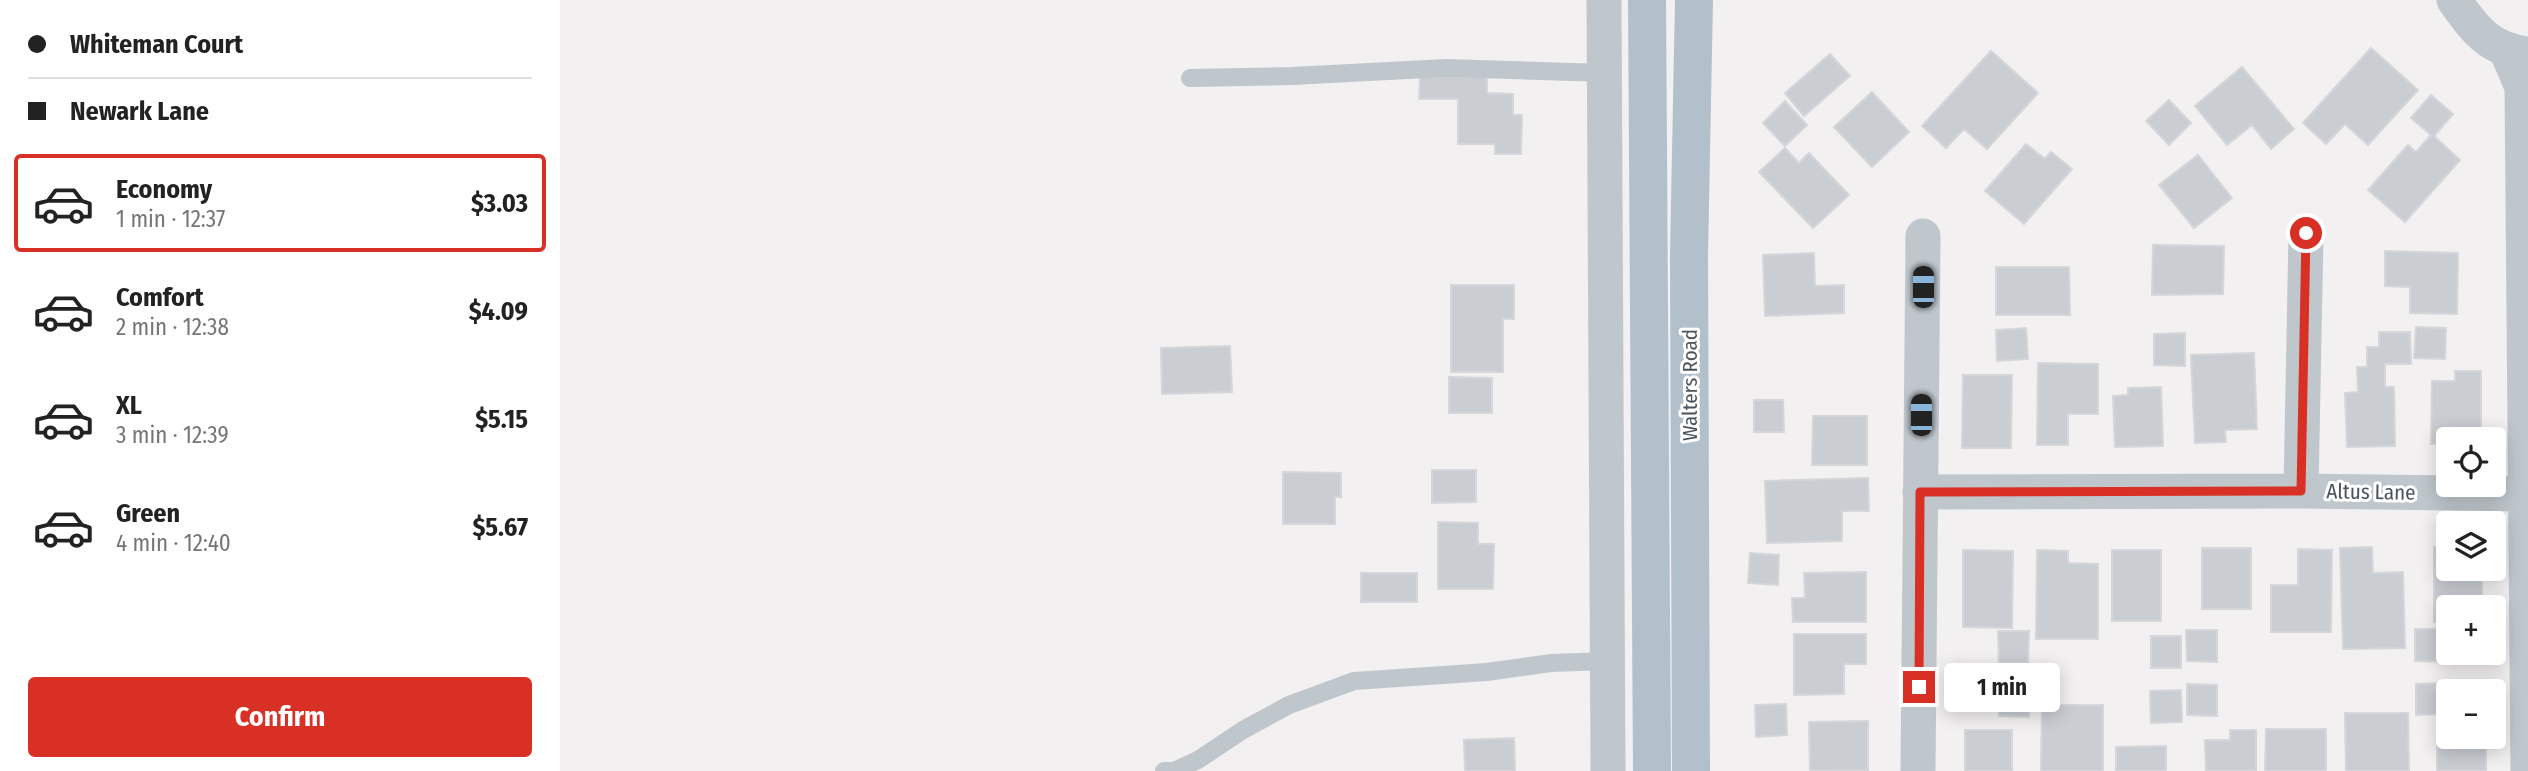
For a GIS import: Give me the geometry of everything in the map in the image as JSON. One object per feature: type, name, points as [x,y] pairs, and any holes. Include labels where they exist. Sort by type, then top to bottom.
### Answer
[{"type":"main road","name":"Walters Road","points":[[1647,0],[1652,771]]},
{"type":"main road","name":"Walters Road","points":[[1692,771],[1689,254],[1694,0]]},
{"type":"street","points":[[1604,0],[1608,771]]},
{"type":"street","points":[[2454,0],[2475,29],[2518,53],[2522,87],[2528,771]]},
{"type":"street","points":[[2301,491],[2306,233]]},
{"type":"street","points":[[1919,771],[1923,236]]},
{"type":"street","name":"Altus Lane","points":[[1920,492],[2301,491],[2527,494]]},
{"type":"lane","points":[[1190,78],[1446,68],[1604,73]]},
{"type":"lane","points":[[1164,771],[1174,771],[1198,760],[1289,705],[1354,681],[1487,672],[1551,663],[1607,661]]},
{"type":"building","points":[[2371,48],[2418,90],[2368,145],[2345,124],[2326,144],[2303,123]]},
{"type":"building","points":[[1991,51],[2038,93],[1987,149],[1964,129],[1946,148],[1922,126]]},
{"type":"building","points":[[1830,54],[1850,76],[1804,116],[1785,93]]},
{"type":"building","points":[[2242,67],[2294,129],[2271,149],[2252,125],[2227,145],[2195,106]]},
{"type":"building","points":[[1420,77],[1487,77],[1487,93],[1513,94],[1513,115],[1522,115],[1521,154],[1495,154],[1495,144],[1458,144],[1458,99],[1419,99]]},
{"type":"building","points":[[1872,92],[1909,132],[1872,167],[1834,127]]},
{"type":"building","points":[[2431,95],[2453,114],[2434,136],[2460,160],[2405,222],[2368,190],[2408,145],[2416,152],[2431,135],[2411,118]]},
{"type":"building","points":[[2169,100],[2191,123],[2169,145],[2146,121]]},
{"type":"building","points":[[1785,101],[1807,125],[1785,146],[1763,123]]},
{"type":"building","points":[[2026,144],[2045,159],[2051,152],[2072,169],[2024,224],[1985,191]]},
{"type":"building","points":[[1785,148],[1799,163],[1809,153],[1849,195],[1813,228],[1759,172]]},
{"type":"building","points":[[2198,155],[2232,198],[2194,228],[2159,185]]},
{"type":"building","points":[[2153,245],[2224,246],[2223,294],[2152,295]]},
{"type":"building","points":[[2385,251],[2458,253],[2457,314],[2410,313],[2410,287],[2385,286]]},
{"type":"building","points":[[1814,253],[1815,286],[1844,285],[1844,313],[1765,316],[1763,255]]},
{"type":"building","points":[[1996,267],[2069,267],[2070,315],[1996,315]]},
{"type":"building","points":[[1451,285],[1514,285],[1514,319],[1503,319],[1503,372],[1451,372]]},
{"type":"building","points":[[2416,327],[2446,328],[2445,359],[2414,358]]},
{"type":"building","points":[[2026,328],[2028,359],[1997,361],[1996,330]]},
{"type":"building","points":[[2379,332],[2410,332],[2411,364],[2385,364],[2385,387],[2394,387],[2395,446],[2347,447],[2345,393],[2358,392],[2357,367],[2367,367],[2367,347],[2379,347]]},
{"type":"building","points":[[2185,333],[2185,366],[2154,365],[2154,334]]},
{"type":"building","points":[[1230,346],[1232,392],[1162,394],[1161,348]]},
{"type":"building","points":[[2254,353],[2257,429],[2225,430],[2226,442],[2195,443],[2191,355]]},
{"type":"building","points":[[2038,363],[2098,364],[2098,414],[2068,414],[2068,445],[2037,445]]},
{"type":"building","points":[[2455,371],[2481,371],[2481,427],[2436,427],[2436,444],[2431,444],[2432,381],[2455,381]]},
{"type":"building","points":[[1963,375],[2012,375],[2011,448],[1962,448]]},
{"type":"building","points":[[1449,377],[1492,378],[1492,413],[1449,413]]},
{"type":"building","points":[[2161,387],[2163,446],[2115,447],[2113,396],[2128,395],[2128,388]]},
{"type":"building","points":[[1754,400],[1783,400],[1784,432],[1754,432]]},
{"type":"building","points":[[1813,416],[1867,416],[1867,465],[1812,465]]},
{"type":"building","points":[[1432,470],[1476,470],[1476,502],[1432,503]]},
{"type":"building","points":[[1283,472],[1341,473],[1341,497],[1335,497],[1335,524],[1283,524]]},
{"type":"building","points":[[1868,478],[1869,511],[1842,511],[1842,541],[1767,543],[1765,481]]},
{"type":"building","points":[[1438,522],[1478,523],[1478,544],[1494,544],[1493,589],[1438,589]]},
{"type":"building","points":[[2372,547],[2373,573],[2403,572],[2405,648],[2343,649],[2340,548]]},
{"type":"building","points":[[2436,547],[2436,581],[2482,581],[2482,595],[2436,595],[2434,622]]},
{"type":"building","points":[[2202,548],[2251,548],[2251,609],[2202,609]]},
{"type":"building","points":[[2298,549],[2332,550],[2331,632],[2271,632],[2271,585],[2298,585]]},
{"type":"building","points":[[1963,550],[2013,551],[2012,628],[1963,627]]},
{"type":"building","points":[[2037,550],[2068,551],[2068,563],[2098,564],[2098,639],[2036,639]]},
{"type":"building","points":[[2112,550],[2161,550],[2161,621],[2112,621]]},
{"type":"building","points":[[1750,553],[1779,555],[1778,585],[1748,583]]},
{"type":"building","points":[[1866,572],[1866,622],[1793,622],[1792,598],[1805,598],[1804,573]]},
{"type":"building","points":[[1361,573],[1417,573],[1417,602],[1361,602]]},
{"type":"building","points":[[2415,629],[2436,629],[2436,662],[2415,661]]},
{"type":"building","points":[[2186,630],[2217,630],[2217,662],[2187,661]]},
{"type":"building","points":[[1998,631],[2029,631],[2028,663],[1999,663]]},
{"type":"building","points":[[1794,634],[1866,634],[1866,664],[1844,664],[1844,694],[1794,695]]},
{"type":"building","points":[[2151,636],[2181,636],[2181,668],[2151,668]]},
{"type":"building","points":[[2436,683],[2436,714],[2416,715],[2416,684]]},
{"type":"building","points":[[2187,684],[2217,685],[2217,716],[2187,715]]},
{"type":"building","points":[[1999,685],[2030,686],[2029,717],[1999,716]]},
{"type":"building","points":[[2181,690],[2182,722],[2151,723],[2150,691]]},
{"type":"building","points":[[1786,704],[1787,735],[1756,737],[1755,705]]},
{"type":"building","points":[[2042,705],[2103,705],[2103,771],[2041,771]]},
{"type":"building","points":[[2345,713],[2408,713],[2409,771],[2346,771]]},
{"type":"building","points":[[1868,721],[1868,770],[1810,771],[1809,722]]},
{"type":"building","points":[[2266,729],[2326,729],[2326,771],[2265,771]]},
{"type":"building","points":[[1965,730],[2012,730],[2012,771],[1965,771]]},
{"type":"building","points":[[2230,730],[2256,730],[2256,771],[2206,771],[2205,740],[2230,740]]},
{"type":"building","points":[[1514,738],[1515,771],[1465,771],[1464,740]]},
{"type":"building","points":[[2166,746],[2166,771],[2116,771],[2116,747]]},
{"type":"building","points":[[2437,749],[2486,749],[2486,771],[2437,771]]},
{"type":"route","points":[[1919,687],[1920,492],[2301,491],[2306,233]]}]
